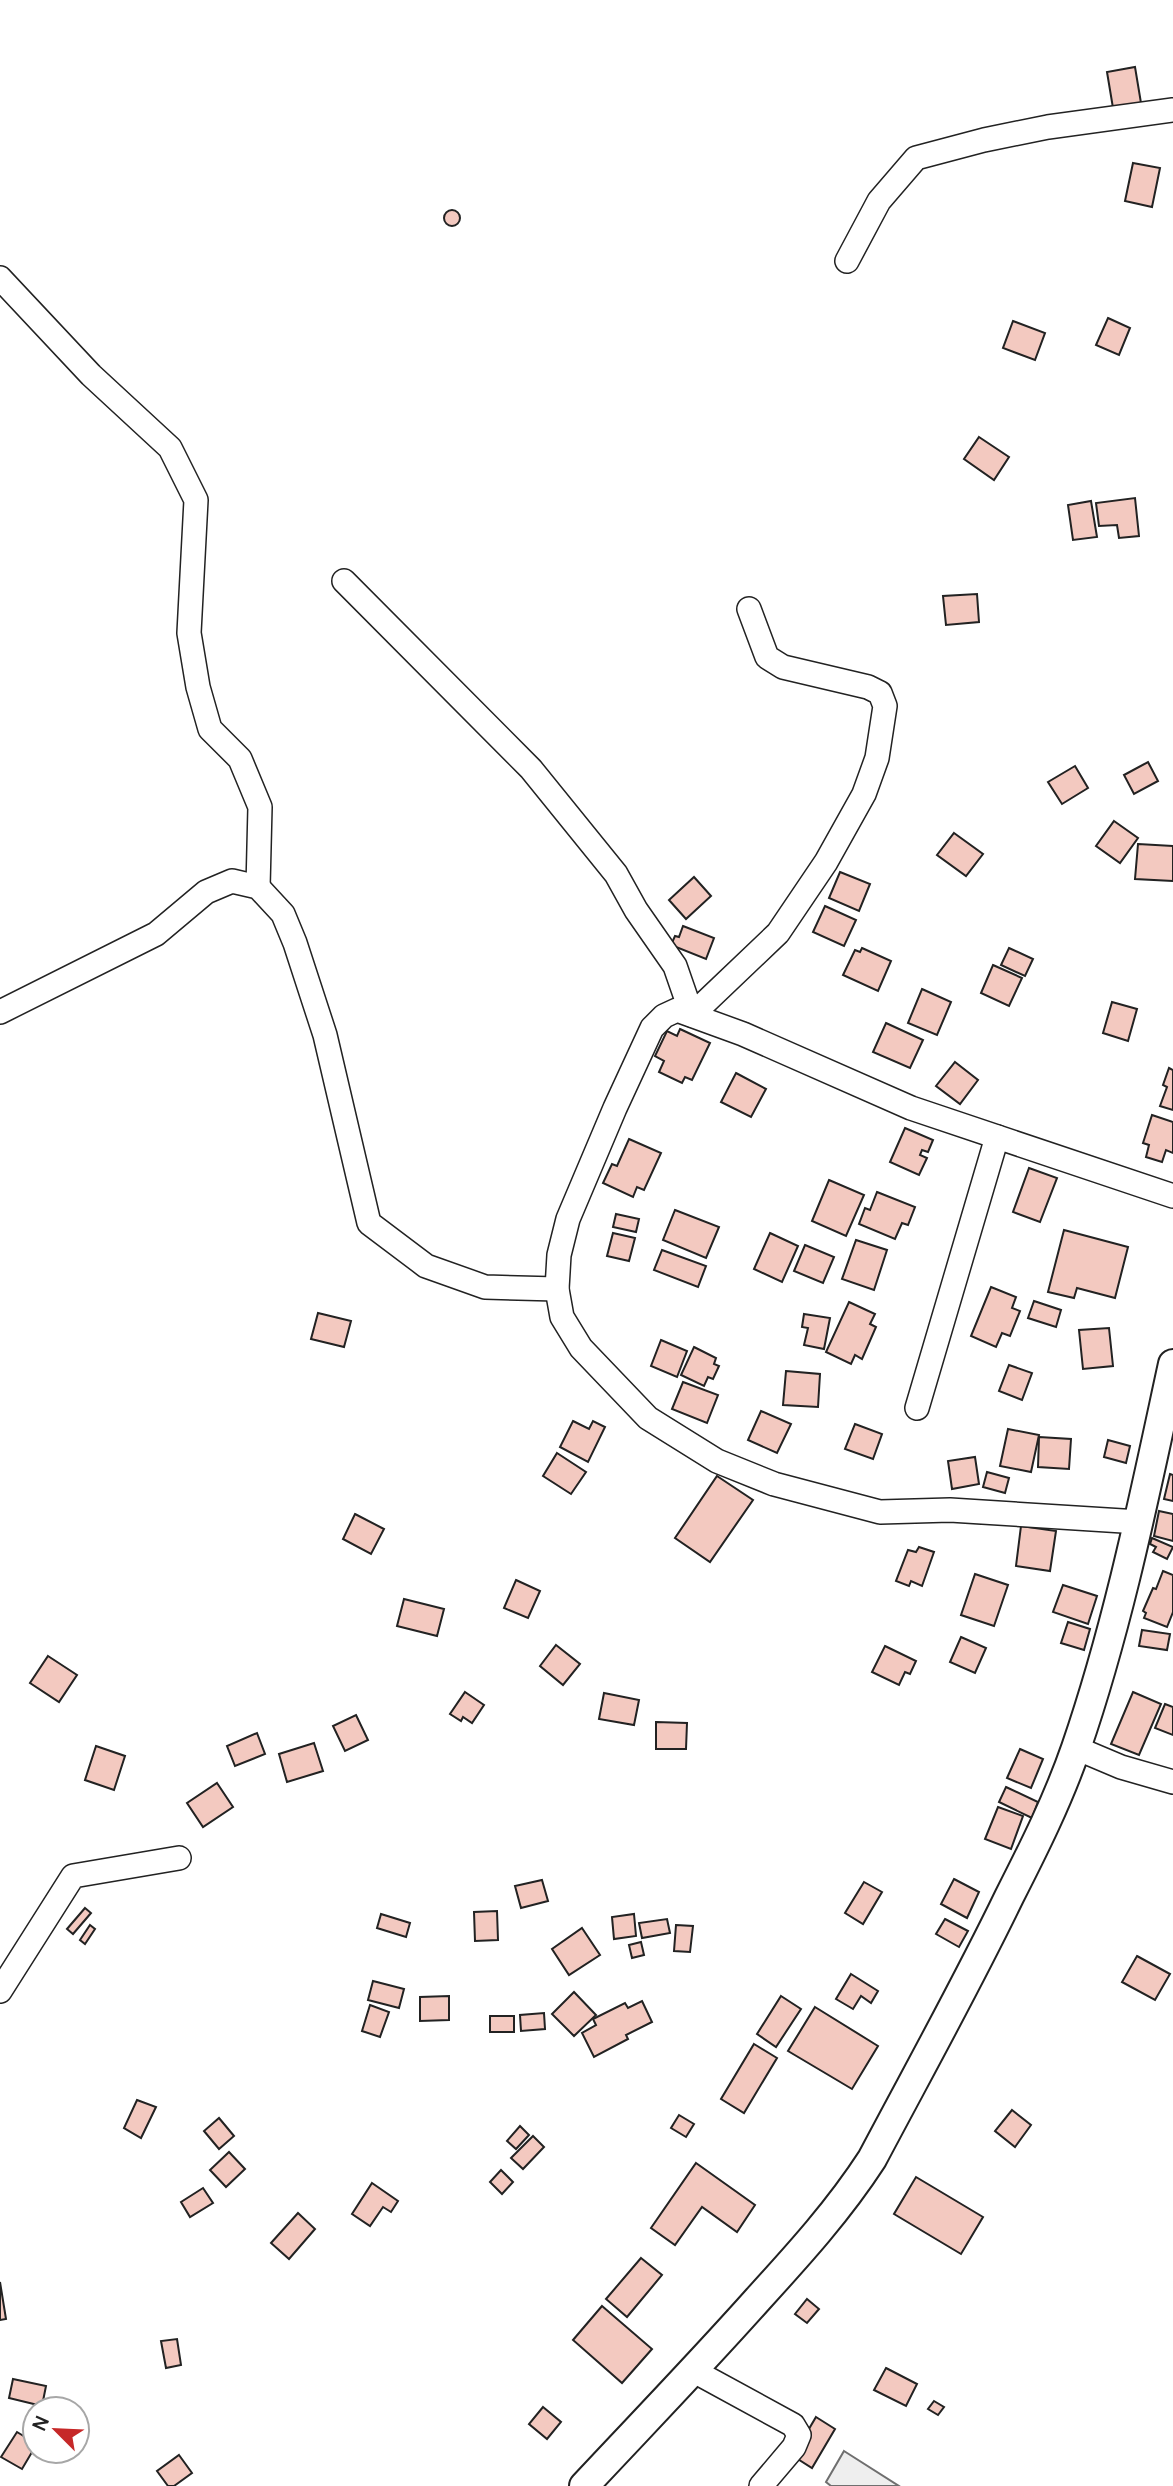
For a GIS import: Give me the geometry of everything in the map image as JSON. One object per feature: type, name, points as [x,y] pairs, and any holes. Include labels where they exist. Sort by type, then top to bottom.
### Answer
[{"type":"main road","points":[[584,2486],[694,2371],[819,2232],[850,2192],[872,2159],[989,1938],[1047,1821],[1076,1748],[1139,1522],[1173,1364]]},
{"type":"street","points":[[847,261],[879,201],[916,158],[1048,127],[1173,110]]},
{"type":"street","points":[[0,278],[91,375],[170,448],[196,500],[189,633],[198,687],[210,730],[240,759],[260,807],[258,887]]},
{"type":"street","points":[[344,581],[531,769],[616,874],[636,911],[675,966],[692,1015]]},
{"type":"street","points":[[692,1015],[778,933],[826,863],[864,794],[877,758],[886,706],[880,693],[868,687],[783,667],[767,657],[749,608]]},
{"type":"street","points":[[0,1012],[156,934],[206,892],[232,881],[258,887],[284,914],[295,943],[325,1035],[369,1223],[426,1266],[485,1287],[557,1289]]},
{"type":"street","points":[[1139,1522],[950,1510],[880,1512],[774,1484],[717,1461],[649,1418],[581,1348],[562,1317],[557,1289],[559,1255],[568,1219],[652,1028],[670,1012],[677,1010],[743,1034],[911,1108],[1173,1196]]},
{"type":"street","points":[[917,1408],[997,1137]]},
{"type":"street","points":[[1076,1748],[1121,1767],[1173,1782]]},
{"type":"street","points":[[0,1991],[72,1876],[179,1858]]},
{"type":"street","points":[[694,2371],[793,2425],[799,2435],[794,2447],[761,2486]]},
{"type":"shaded area","points":[[844,2451],[899,2486],[831,2486],[826,2482]]},
{"type":"building","points":[[1135,67],[1141,103],[1113,108],[1107,72]]},
{"type":"building","points":[[1133,163],[1160,168],[1152,207],[1125,201]]},
{"type":"building","points":[[452,210],[460,218],[452,226],[444,218]]},
{"type":"building","points":[[1108,318],[1130,328],[1119,355],[1096,345]]},
{"type":"building","points":[[1013,321],[1045,333],[1035,360],[1003,348]]},
{"type":"building","points":[[979,437],[1009,457],[994,480],[964,459]]},
{"type":"building","points":[[1135,498],[1139,536],[1119,538],[1117,525],[1099,526],[1096,503]]},
{"type":"building","points":[[1091,501],[1097,537],[1073,540],[1068,505]]},
{"type":"building","points":[[977,594],[979,622],[946,625],[943,596]]},
{"type":"building","points":[[1148,762],[1158,781],[1134,794],[1124,775]]},
{"type":"building","points":[[1075,766],[1088,788],[1062,804],[1048,782]]},
{"type":"building","points":[[1114,821],[1138,838],[1120,863],[1096,846]]},
{"type":"building","points":[[954,833],[983,854],[966,876],[937,855]]},
{"type":"building","points":[[1138,844],[1173,846],[1173,881],[1135,879]]},
{"type":"building","points":[[840,872],[870,884],[859,911],[829,898]]},
{"type":"building","points":[[694,877],[711,896],[686,919],[669,900]]},
{"type":"building","points":[[825,906],[856,920],[844,946],[813,932]]},
{"type":"building","points":[[683,926],[714,938],[706,959],[671,945],[675,936],[679,937]]},
{"type":"building","points":[[862,948],[891,961],[878,991],[843,975],[855,950],[860,952]]},
{"type":"building","points":[[1009,948],[1033,959],[1025,976],[1001,965]]},
{"type":"building","points":[[993,965],[1022,978],[1009,1006],[981,993]]},
{"type":"building","points":[[922,989],[951,1002],[937,1035],[908,1023]]},
{"type":"building","points":[[1112,1002],[1137,1009],[1128,1041],[1103,1033]]},
{"type":"building","points":[[886,1023],[923,1040],[910,1068],[873,1052]]},
{"type":"building","points":[[680,1029],[710,1043],[692,1080],[685,1077],[682,1083],[659,1072],[664,1061],[655,1056],[667,1031],[677,1036]]},
{"type":"building","points":[[955,1062],[978,1080],[960,1104],[936,1086]]},
{"type":"building","points":[[1169,1068],[1173,1070],[1173,1110],[1160,1106],[1167,1087],[1163,1085]]},
{"type":"building","points":[[736,1073],[766,1089],[751,1117],[721,1102]]},
{"type":"building","points":[[1152,1115],[1173,1122],[1173,1153],[1166,1150],[1162,1162],[1146,1157],[1149,1145],[1143,1143]]},
{"type":"building","points":[[905,1128],[933,1140],[928,1152],[922,1150],[920,1155],[927,1158],[919,1175],[890,1162]]},
{"type":"building","points":[[629,1139],[661,1153],[644,1190],[637,1187],[633,1197],[603,1183],[612,1164],[617,1166]]},
{"type":"building","points":[[1029,1168],[1057,1178],[1040,1222],[1013,1212]]},
{"type":"building","points":[[829,1180],[864,1195],[846,1236],[812,1221]]},
{"type":"building","points":[[877,1192],[915,1207],[908,1225],[902,1223],[895,1239],[859,1224],[865,1208],[870,1210]]},
{"type":"building","points":[[675,1210],[719,1227],[706,1258],[663,1240]]},
{"type":"building","points":[[616,1214],[639,1219],[636,1232],[613,1227]]},
{"type":"building","points":[[1064,1230],[1128,1247],[1115,1298],[1077,1288],[1074,1298],[1048,1292]]},
{"type":"building","points":[[613,1233],[635,1238],[629,1261],[607,1256]]},
{"type":"building","points":[[770,1233],[798,1246],[782,1282],[754,1269]]},
{"type":"building","points":[[856,1240],[887,1250],[874,1290],[842,1279]]},
{"type":"building","points":[[805,1245],[834,1257],[823,1283],[794,1271]]},
{"type":"building","points":[[662,1250],[706,1266],[698,1287],[654,1270]]},
{"type":"building","points":[[991,1287],[1016,1297],[1012,1308],[1020,1311],[1010,1336],[1002,1333],[996,1347],[971,1336]]},
{"type":"building","points":[[1034,1301],[1061,1310],[1056,1327],[1028,1318]]},
{"type":"building","points":[[849,1302],[875,1314],[870,1324],[876,1327],[862,1359],[855,1355],[851,1364],[826,1352]]},
{"type":"building","points":[[318,1313],[351,1321],[344,1347],[311,1339]]},
{"type":"building","points":[[804,1314],[830,1318],[824,1349],[804,1345],[808,1328],[802,1327]]},
{"type":"building","points":[[1109,1328],[1113,1366],[1083,1369],[1079,1330]]},
{"type":"building","points":[[661,1340],[687,1351],[677,1377],[651,1366]]},
{"type":"building","points":[[694,1347],[716,1358],[714,1364],[719,1366],[713,1379],[708,1377],[704,1386],[681,1375]]},
{"type":"building","points":[[1009,1365],[1032,1373],[1022,1400],[999,1391]]},
{"type":"building","points":[[786,1371],[820,1374],[818,1407],[783,1405]]},
{"type":"building","points":[[683,1382],[718,1395],[707,1423],[672,1409]]},
{"type":"building","points":[[761,1411],[791,1424],[777,1453],[748,1440]]},
{"type":"building","points":[[573,1421],[589,1429],[593,1421],[605,1427],[588,1462],[560,1447]]},
{"type":"building","points":[[855,1424],[882,1434],[873,1459],[845,1449]]},
{"type":"building","points":[[1008,1429],[1039,1435],[1031,1472],[1000,1466]]},
{"type":"building","points":[[1039,1437],[1071,1439],[1069,1469],[1038,1467]]},
{"type":"building","points":[[1108,1440],[1130,1446],[1126,1463],[1104,1457]]},
{"type":"building","points":[[557,1453],[586,1472],[571,1494],[543,1476]]},
{"type":"building","points":[[975,1457],[979,1484],[952,1489],[948,1461]]},
{"type":"building","points":[[987,1472],[1009,1478],[1005,1493],[983,1487]]},
{"type":"building","points":[[1170,1474],[1173,1475],[1173,1501],[1164,1499]]},
{"type":"building","points":[[717,1476],[753,1500],[710,1562],[675,1538]]},
{"type":"building","points":[[1159,1511],[1173,1514],[1173,1541],[1154,1536]]},
{"type":"building","points":[[355,1514],[384,1529],[371,1554],[343,1539]]},
{"type":"building","points":[[1021,1526],[1056,1531],[1050,1571],[1016,1566]]},
{"type":"building","points":[[1152,1538],[1173,1547],[1167,1559],[1153,1552],[1156,1547],[1150,1544]]},
{"type":"building","points":[[919,1547],[934,1552],[922,1586],[911,1581],[909,1586],[896,1581],[908,1550],[916,1552]]},
{"type":"building","points":[[1163,1571],[1173,1575],[1173,1612],[1167,1627],[1144,1618],[1146,1613],[1143,1611]]},
{"type":"building","points":[[975,1574],[1008,1585],[994,1626],[961,1615]]},
{"type":"building","points":[[516,1580],[540,1591],[528,1618],[504,1608]]},
{"type":"building","points":[[1063,1585],[1097,1596],[1088,1624],[1053,1612]]},
{"type":"building","points":[[404,1599],[444,1609],[437,1636],[397,1626]]},
{"type":"building","points":[[1068,1622],[1090,1629],[1084,1650],[1061,1643]]},
{"type":"building","points":[[1142,1630],[1170,1634],[1167,1650],[1139,1646]]},
{"type":"building","points":[[961,1637],[986,1648],[975,1673],[950,1662]]},
{"type":"building","points":[[556,1645],[580,1664],[563,1685],[540,1666]]},
{"type":"building","points":[[885,1646],[916,1661],[910,1674],[905,1672],[899,1685],[872,1672]]},
{"type":"building","points":[[48,1656],[77,1675],[59,1702],[30,1683]]},
{"type":"building","points":[[465,1692],[484,1705],[472,1723],[463,1717],[461,1721],[450,1714]]},
{"type":"building","points":[[1133,1692],[1161,1704],[1139,1755],[1111,1744]]},
{"type":"building","points":[[604,1693],[639,1700],[634,1725],[599,1719]]},
{"type":"building","points":[[1165,1704],[1173,1707],[1173,1735],[1155,1728]]},
{"type":"building","points":[[356,1715],[368,1740],[345,1751],[333,1726]]},
{"type":"building","points":[[656,1722],[687,1723],[686,1749],[656,1749]]},
{"type":"building","points":[[257,1733],[265,1754],[235,1766],[227,1746]]},
{"type":"building","points":[[314,1743],[323,1771],[287,1782],[279,1754]]},
{"type":"building","points":[[96,1746],[125,1756],[114,1790],[85,1780]]},
{"type":"building","points":[[1020,1749],[1043,1759],[1031,1788],[1007,1778]]},
{"type":"building","points":[[217,1783],[233,1807],[203,1827],[187,1803]]},
{"type":"building","points":[[1006,1787],[1038,1802],[1032,1818],[999,1802]]},
{"type":"building","points":[[998,1807],[1023,1816],[1011,1849],[985,1839]]},
{"type":"building","points":[[954,1879],[979,1892],[967,1918],[941,1904]]},
{"type":"building","points":[[542,1880],[548,1901],[521,1908],[515,1886]]},
{"type":"building","points":[[864,1882],[882,1892],[863,1924],[845,1913]]},
{"type":"building","points":[[85,1908],[91,1913],[73,1934],[67,1929]]},
{"type":"building","points":[[497,1911],[498,1940],[475,1941],[474,1912]]},
{"type":"building","points":[[381,1914],[410,1923],[406,1937],[377,1928]]},
{"type":"building","points":[[634,1914],[636,1936],[614,1939],[612,1917]]},
{"type":"building","points":[[667,1919],[670,1933],[642,1938],[639,1923]]},
{"type":"building","points":[[945,1919],[968,1931],[959,1947],[936,1934]]},
{"type":"building","points":[[90,1925],[95,1929],[85,1944],[80,1940]]},
{"type":"building","points":[[676,1925],[693,1926],[690,1952],[674,1951]]},
{"type":"building","points":[[582,1928],[600,1955],[569,1975],[552,1949]]},
{"type":"building","points":[[641,1942],[644,1955],[632,1958],[629,1945]]},
{"type":"building","points":[[1137,1956],[1170,1974],[1155,2000],[1122,1982]]},
{"type":"building","points":[[851,1974],[878,1991],[871,2003],[861,1996],[853,2009],[836,1999]]},
{"type":"building","points":[[373,1981],[404,1989],[399,2008],[368,2000]]},
{"type":"building","points":[[574,1992],[596,2015],[574,2036],[552,2014]]},
{"type":"building","points":[[449,1996],[449,2020],[420,2021],[420,1997]]},
{"type":"building","points":[[781,1996],[801,2009],[776,2047],[757,2034]]},
{"type":"building","points":[[642,2001],[652,2022],[626,2035],[628,2039],[594,2057],[582,2033],[596,2025],[593,2019],[625,2003],[628,2008]]},
{"type":"building","points":[[370,2005],[389,2012],[380,2037],[362,2031]]},
{"type":"building","points":[[815,2007],[878,2046],[852,2089],[788,2051]]},
{"type":"building","points":[[544,2013],[545,2029],[521,2031],[520,2015]]},
{"type":"building","points":[[490,2016],[514,2016],[514,2032],[490,2032]]},
{"type":"building","points":[[754,2044],[777,2058],[744,2113],[721,2099]]},
{"type":"building","points":[[137,2100],[156,2107],[141,2138],[124,2128]]},
{"type":"building","points":[[1012,2110],[1031,2125],[1015,2147],[995,2131]]},
{"type":"building","points":[[679,2115],[694,2124],[686,2137],[671,2128]]},
{"type":"building","points":[[219,2118],[234,2136],[219,2149],[204,2131]]},
{"type":"building","points":[[520,2126],[529,2135],[516,2149],[507,2141]]},
{"type":"building","points":[[533,2136],[544,2147],[523,2169],[511,2158]]},
{"type":"building","points":[[229,2152],[245,2169],[226,2187],[210,2170]]},
{"type":"building","points":[[696,2163],[755,2205],[737,2232],[702,2207],[675,2245],[651,2228]]},
{"type":"building","points":[[501,2170],[513,2182],[502,2194],[490,2182]]},
{"type":"building","points":[[916,2177],[983,2217],[961,2254],[894,2214]]},
{"type":"building","points":[[372,2183],[398,2201],[391,2212],[383,2207],[370,2226],[352,2214]]},
{"type":"building","points":[[203,2188],[213,2203],[190,2217],[181,2202]]},
{"type":"building","points":[[298,2213],[315,2229],[289,2259],[271,2243]]},
{"type":"building","points":[[641,2258],[662,2275],[627,2317],[606,2299]]},
{"type":"building","points":[[0,2282],[6,2319],[0,2320]]},
{"type":"building","points":[[807,2299],[819,2309],[807,2323],[795,2314]]},
{"type":"building","points":[[602,2306],[652,2349],[622,2383],[573,2340]]},
{"type":"building","points":[[177,2339],[181,2365],[166,2368],[161,2341]]},
{"type":"building","points":[[886,2368],[917,2384],[906,2406],[874,2390]]},
{"type":"building","points":[[13,2379],[46,2386],[44,2395],[21,2395],[21,2401],[9,2398]]},
{"type":"building","points":[[934,2401],[944,2407],[938,2415],[928,2409]]},
{"type":"building","points":[[543,2407],[561,2422],[547,2439],[529,2424]]},
{"type":"building","points":[[816,2417],[835,2429],[812,2468],[793,2456]]},
{"type":"building","points":[[17,2432],[21,2434],[21,2465],[24,2465],[22,2469],[1,2457]]},
{"type":"building","points":[[179,2455],[192,2473],[174,2486],[168,2486],[157,2471]]}]
